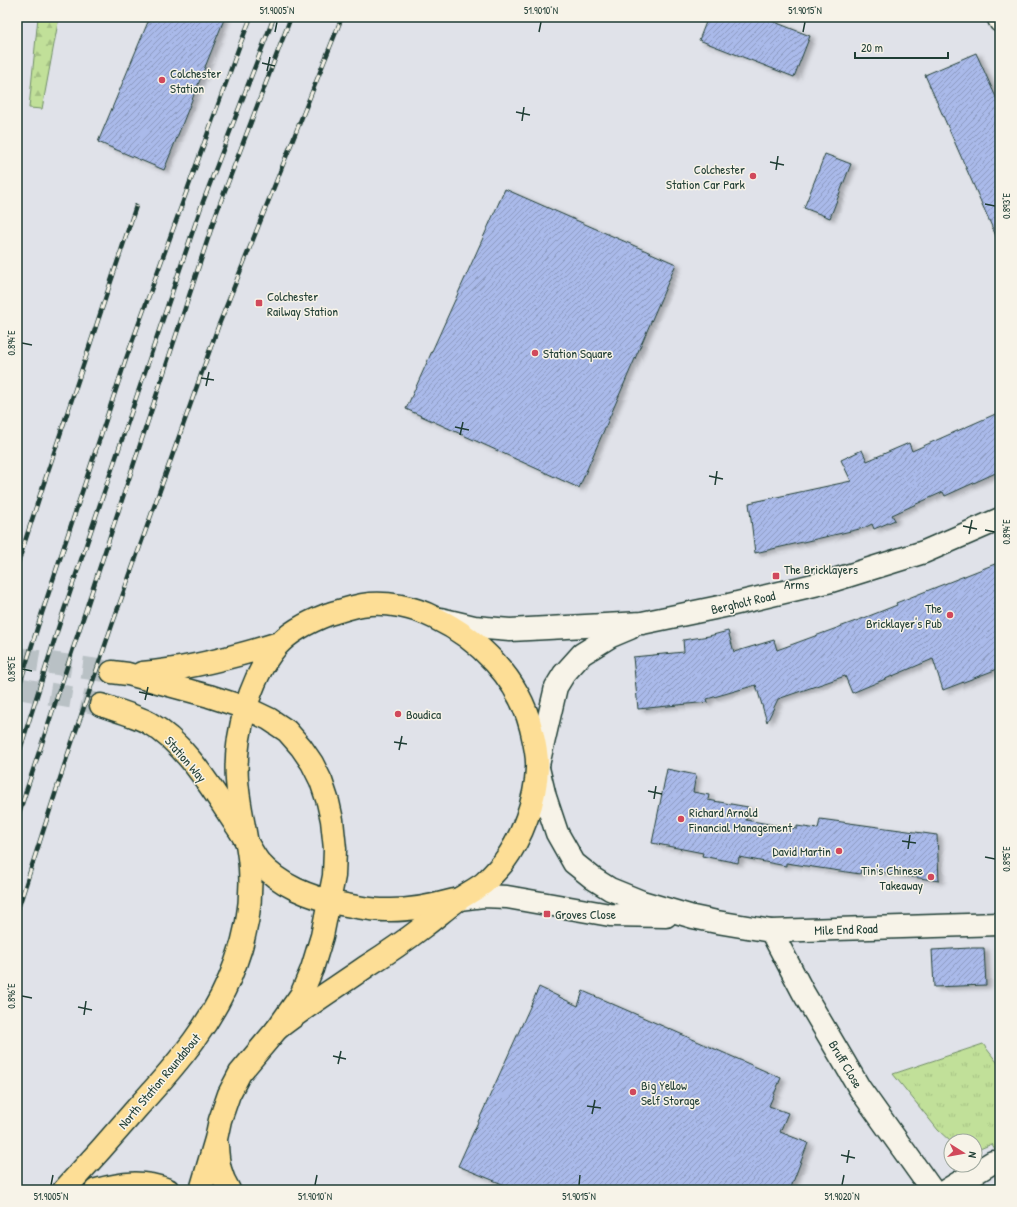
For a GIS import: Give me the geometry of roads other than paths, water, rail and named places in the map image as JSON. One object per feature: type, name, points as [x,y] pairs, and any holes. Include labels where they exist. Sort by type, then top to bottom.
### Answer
[{"type":"main road","name":"North Station Roundabout","points":[[64,1190],[177,1064],[208,1022],[235,966],[242,947],[250,896],[250,869],[247,842],[240,810],[236,778],[237,750],[239,731],[246,708],[257,677],[267,660],[279,643],[298,629],[314,620],[348,608],[365,604],[389,605],[414,610],[434,617],[464,635],[487,654],[501,669],[514,687],[522,703],[529,720],[538,765],[536,786],[528,813],[517,841],[501,865],[482,885],[459,899],[426,926],[301,1010],[277,1029]]},
{"type":"main road","points":[[246,708],[209,696],[120,673],[167,670],[205,663],[252,652],[279,643]]},
{"type":"main road","name":"Station Way","points":[[101,705],[149,723],[172,739],[201,774],[247,842]]},
{"type":"main road","name":"North Station Roundabout","points":[[216,1139],[220,1120],[229,1094],[240,1073],[277,1029],[301,995],[312,969],[322,936],[334,876],[335,849],[332,820],[321,781],[301,746],[287,731],[270,720],[246,708]]},
{"type":"main road","name":"North Station Roundabout","points":[[247,842],[258,860],[271,874],[285,884],[305,894],[329,901],[362,909],[386,910],[417,908],[459,899]]},
{"type":"main road","points":[[201,1190],[216,1139]]},
{"type":"main road","points":[[216,1139],[217,1159],[222,1178],[229,1190]]},
{"type":"main road","points":[[96,1190],[119,1184],[144,1183],[168,1190]]},
{"type":"street","points":[[998,17],[1000,21]]},
{"type":"street","name":"Bergholt Road","points":[[434,617],[474,627],[510,630],[642,623],[729,605],[831,581],[924,552],[1000,519]]},
{"type":"street","name":"Bergholt Road","points":[[538,765],[556,687],[564,674],[582,654],[592,647],[611,636],[642,623]]},
{"type":"street","name":"Mile End Road","points":[[538,765],[545,797],[557,833],[574,863],[594,879],[610,889],[642,902],[693,917],[772,931],[1000,924]]},
{"type":"street","name":"Mile End Road","points":[[459,899],[483,896],[507,897],[610,915],[693,917]]},
{"type":"street","name":"Bruff Close","points":[[772,931],[803,992],[860,1089],[932,1190]]},
{"type":"street","points":[[947,1190],[992,1162]]},
{"type":"tunnel","points":[[17,658],[112,672]]},
{"type":"tunnel","points":[[17,688],[75,698],[101,705]]},
{"type":"railway","points":[[17,693],[126,359],[251,17]]},
{"type":"railway","points":[[17,759],[62,616],[201,207],[274,17]]},
{"type":"railway","points":[[17,819],[216,214],[291,17]]},
{"type":"railway","points":[[17,912],[68,754],[112,625],[218,327],[342,17]]},
{"type":"railway","points":[[17,566],[136,206]]},
{"type":"place","name":"Colchester Station","points":[[162,80]]},
{"type":"place","name":"Colchester Station Car Park","points":[[753,176]]},
{"type":"place","name":"Colchester Railway Station","points":[[259,303]]},
{"type":"place","name":"Station Square","points":[[535,353]]},
{"type":"place","name":"The Bricklayers Arms","points":[[776,576]]},
{"type":"place","name":"The Bricklayer's Pub","points":[[950,615]]},
{"type":"place","name":"Boudica","points":[[398,714]]},
{"type":"place","name":"Richard Arnold Financial Management","points":[[681,819]]},
{"type":"place","name":"David Martin","points":[[839,851]]},
{"type":"place","name":"Tin's Chinese Takeaway","points":[[931,877]]},
{"type":"place","name":"Groves Close","points":[[547,914]]},
{"type":"place","name":"Big Yellow Self Storage","points":[[633,1092]]}]
